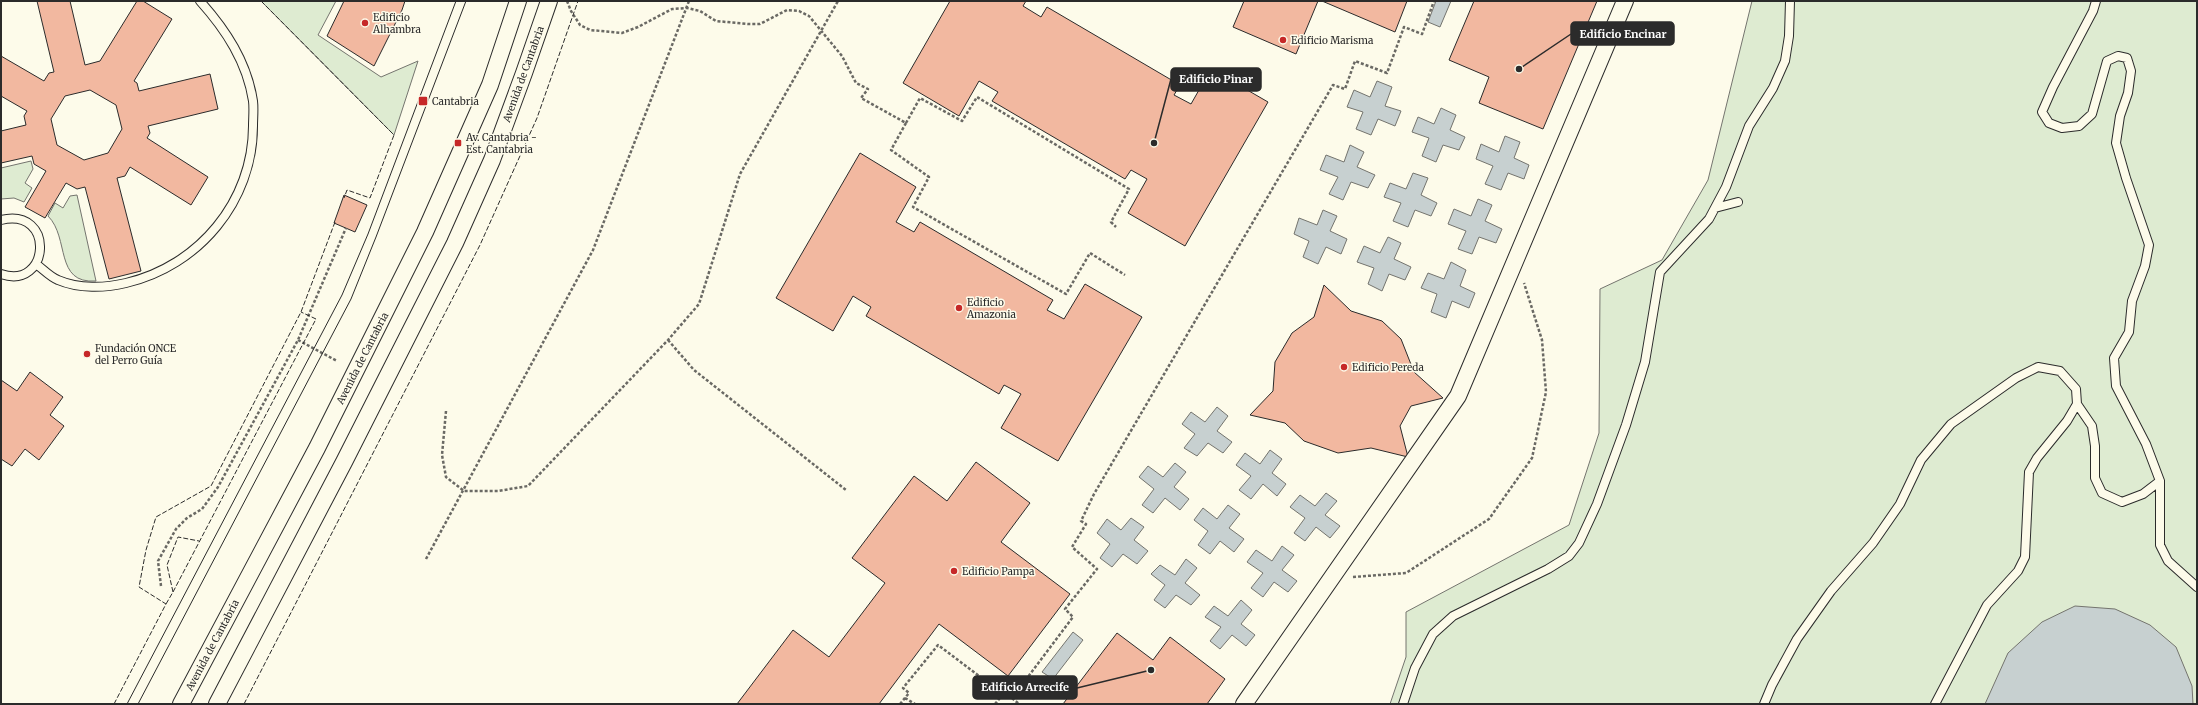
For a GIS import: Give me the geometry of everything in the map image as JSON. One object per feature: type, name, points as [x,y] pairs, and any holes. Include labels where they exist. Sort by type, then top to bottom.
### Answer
[{"type":"street","name":"Avenida de Cantabria","points":[[181,704],[313,455],[425,232],[490,85],[518,1]]},
{"type":"street","name":"Avenida de Cantabria","points":[[217,704],[344,462],[455,242],[492,160],[548,1]]},
{"type":"street","points":[[1244,704],[1458,396],[1625,1]]},
{"type":"lane","points":[[36,264],[57,280],[75,286],[112,286],[140,280],[172,266],[197,247],[220,224],[238,194],[249,162],[253,136],[253,102],[246,71],[234,45],[219,22],[200,1]]},
{"type":"lane","points":[[1403,704],[1415,668],[1433,634],[1453,616],[1548,569],[1569,556],[1579,542],[1602,490],[1626,425],[1643,369],[1660,272],[1709,219],[1726,187],[1749,126],[1773,88],[1785,61],[1789,36],[1790,1]]},
{"type":"lane","points":[[2096,1],[2093,11],[2053,87],[2042,112],[2049,123],[2062,128],[2079,126],[2092,114],[2107,61],[2118,56],[2127,58],[2131,71],[2128,93],[2120,116],[2116,144],[2149,245],[2145,266],[2132,301],[2128,332],[2114,358],[2116,386],[2146,444],[2160,481],[2160,545],[2168,561],[2197,588]]},
{"type":"lane","points":[[1715,208],[1738,202]]},
{"type":"lane","points":[[1,220],[10,218],[21,220],[30,225],[37,233],[41,244],[40,254],[36,264],[28,272],[18,276],[1,274]]},
{"type":"lane","points":[[1764,704],[1772,685],[1797,639],[1831,591],[1873,543],[1900,504],[1922,460],[1951,424],[2016,378],[2038,367],[2060,371],[2076,389],[2077,404],[2092,426],[2096,446],[2095,478],[2102,493],[2122,502],[2143,494],[2160,481]]},
{"type":"lane","points":[[1934,704],[1987,605],[2018,571],[2025,557],[2029,472],[2037,458],[2067,421],[2077,404]]},
{"type":"path","points":[[567,1],[571,11],[580,25],[590,30],[622,33],[638,27],[672,9],[687,8],[700,11],[716,21],[748,24],[760,24],[787,10],[799,11],[809,16],[842,56],[856,83],[868,89],[861,98],[906,123]]},
{"type":"path","points":[[426,559],[593,250],[689,1]]},
{"type":"path","points":[[446,411],[442,455],[446,477],[464,490],[498,491],[528,486],[668,340],[700,304],[740,174],[838,1]]},
{"type":"path","points":[[1012,698],[1073,617],[1064,609],[1097,569],[1072,547],[1086,524],[1082,521],[1094,494],[1333,85],[1345,89],[1355,61],[1387,73],[1404,27],[1422,34],[1434,1]]},
{"type":"path","points":[[1116,227],[1111,222],[1129,189],[977,97],[962,121],[920,98],[891,150],[929,177],[913,207],[1066,294],[1090,253],[1125,275]]},
{"type":"path","points":[[161,586],[158,562],[176,529],[187,518],[202,509],[218,487],[298,340],[346,228]]},
{"type":"path","points":[[1332,578],[1406,573],[1489,519],[1532,458],[1546,392],[1542,340],[1517,258]]},
{"type":"path","points":[[298,340],[337,361]]},
{"type":"path","points":[[668,340],[694,370],[846,490]]},
{"type":"path","points":[[900,704],[909,693],[903,688],[938,645],[1002,694],[1012,698],[1020,704]]},
{"type":"path","points":[[995,704],[1002,694]]},
{"type":"path","points":[[905,698],[915,704]]},
{"type":"green space","points":[[261,1],[336,1],[318,35],[381,77],[418,61],[394,135]]},
{"type":"green space","points":[[1752,1],[2197,1],[2197,704],[1390,704],[1406,657],[1406,612],[1569,525],[1599,433],[1600,289],[1662,260],[1708,180]]},
{"type":"green space","points":[[31,161],[33,169],[25,183],[32,188],[24,202],[14,198],[1,199],[1,168]]},
{"type":"green space","points":[[77,195],[96,281],[83,280],[74,275],[68,268],[55,225],[48,216],[55,203],[63,208],[70,196]]},
{"type":"shaded area","points":[[1436,1],[1451,1],[1440,27],[1428,22]]},
{"type":"shaded area","points":[[1377,81],[1392,87],[1385,106],[1401,111],[1395,126],[1378,119],[1371,135],[1356,129],[1363,112],[1347,107],[1354,90],[1370,97]]},
{"type":"shaded area","points":[[1441,108],[1456,115],[1450,130],[1465,137],[1459,150],[1443,145],[1436,162],[1422,156],[1429,138],[1412,132],[1418,117],[1434,124]]},
{"type":"shaded area","points":[[1505,136],[1520,142],[1514,158],[1529,165],[1524,179],[1508,173],[1501,190],[1485,184],[1493,166],[1476,159],[1481,144],[1499,152]]},
{"type":"shaded area","points":[[1350,145],[1364,152],[1357,167],[1375,175],[1368,188],[1351,182],[1343,200],[1329,194],[1338,177],[1320,170],[1326,155],[1344,162]]},
{"type":"shaded area","points":[[1413,173],[1428,178],[1421,195],[1437,203],[1431,216],[1415,210],[1408,227],[1393,221],[1401,203],[1384,197],[1390,183],[1406,189]]},
{"type":"shaded area","points":[[1478,199],[1492,205],[1485,221],[1502,229],[1496,243],[1479,237],[1472,254],[1458,249],[1466,231],[1448,224],[1454,209],[1471,216]]},
{"type":"shaded area","points":[[1323,210],[1337,216],[1330,231],[1347,239],[1341,254],[1326,247],[1318,264],[1303,257],[1309,241],[1294,234],[1299,218],[1317,225]]},
{"type":"shaded area","points":[[1388,237],[1401,243],[1394,259],[1411,267],[1405,280],[1389,274],[1382,291],[1368,284],[1374,268],[1357,262],[1364,246],[1380,253]]},
{"type":"shaded area","points":[[1451,262],[1466,270],[1460,286],[1475,293],[1469,308],[1452,301],[1446,318],[1431,312],[1437,294],[1421,288],[1428,273],[1444,279]]},
{"type":"shaded area","points":[[1217,407],[1228,416],[1217,431],[1232,442],[1223,453],[1208,443],[1197,456],[1184,448],[1195,434],[1182,424],[1191,412],[1205,422]]},
{"type":"shaded area","points":[[1270,450],[1282,459],[1272,473],[1286,484],[1277,496],[1263,484],[1251,499],[1239,490],[1251,476],[1236,465],[1245,453],[1260,464]]},
{"type":"shaded area","points":[[1175,463],[1186,472],[1174,487],[1189,499],[1180,510],[1165,498],[1153,513],[1142,505],[1154,489],[1139,477],[1148,466],[1163,477]]},
{"type":"shaded area","points":[[1326,493],[1337,501],[1325,515],[1340,526],[1330,538],[1316,527],[1305,541],[1294,533],[1305,518],[1290,507],[1300,495],[1315,506]]},
{"type":"shaded area","points":[[1228,505],[1240,514],[1229,528],[1244,539],[1234,552],[1220,541],[1210,554],[1198,545],[1208,531],[1194,520],[1203,508],[1217,519]]},
{"type":"shaded area","points":[[1131,518],[1144,527],[1134,540],[1148,551],[1137,564],[1123,554],[1112,567],[1100,558],[1110,544],[1097,533],[1107,519],[1121,530]]},
{"type":"shaded area","points":[[1282,546],[1294,555],[1282,570],[1297,581],[1288,592],[1274,582],[1263,597],[1251,588],[1263,573],[1247,562],[1256,550],[1272,561]]},
{"type":"shaded area","points":[[1186,559],[1197,568],[1185,583],[1200,595],[1191,605],[1176,595],[1165,608],[1154,600],[1165,585],[1151,574],[1160,565],[1175,575]]},
{"type":"shaded area","points":[[1241,600],[1252,610],[1241,624],[1255,635],[1246,646],[1232,635],[1220,649],[1210,641],[1221,627],[1205,617],[1214,606],[1228,616]]},
{"type":"shaded area","points":[[2075,606],[2115,609],[2150,625],[2176,647],[2192,686],[2193,704],[1985,704],[2008,653],[2042,622]]},
{"type":"shaded area","points":[[1073,632],[1083,640],[1053,679],[1042,672]]},
{"type":"building","points":[[37,1],[70,1],[85,65],[100,61],[137,1],[143,1],[172,19],[134,81],[137,83],[139,91],[210,74],[218,109],[148,126],[150,133],[147,138],[208,177],[191,205],[130,167],[125,176],[117,178],[141,271],[109,279],[85,187],[77,189],[66,183],[45,218],[25,207],[46,171],[34,164],[32,156],[1,163],[1,131],[26,125],[24,116],[27,111],[1,96],[1,56],[44,81],[49,73],[54,72]],"holes":[[[90,90],[116,105],[122,129],[108,153],[84,160],[57,145],[51,119],[65,96]]]},
{"type":"building","name":"Edificio Alhambra","points":[[344,1],[405,1],[374,66],[327,36]]},
{"type":"building","points":[[950,1],[1026,1],[1023,6],[1041,17],[1047,7],[1180,85],[1174,95],[1191,104],[1211,69],[1268,102],[1185,246],[1128,213],[1147,179],[1131,170],[1125,179],[992,101],[998,92],[979,81],[959,116],[903,83]]},
{"type":"building","name":"Edificio Marisma","points":[[1244,1],[1318,1],[1296,54],[1233,27]]},
{"type":"building","name":"Edificio Marisma","points":[[1322,1],[1407,1],[1395,32]]},
{"type":"building","points":[[1474,1],[1597,1],[1543,129],[1479,103],[1489,77],[1449,60]]},
{"type":"building","name":"Edificio Amazonia","points":[[860,153],[916,187],[896,222],[914,232],[920,222],[1053,300],[1047,310],[1064,319],[1085,284],[1142,317],[1058,461],[1001,428],[1021,394],[1004,385],[999,394],[866,316],[871,307],[853,296],[833,331],[776,298]]},
{"type":"building","points":[[344,195],[367,205],[355,232],[334,223]]},
{"type":"building","name":"Edificio Pereda","points":[[1324,285],[1351,311],[1382,321],[1401,339],[1414,372],[1443,398],[1411,406],[1400,426],[1408,457],[1371,448],[1338,453],[1304,441],[1285,423],[1250,415],[1273,391],[1275,362],[1292,333],[1314,317]]},
{"type":"building","points":[[30,372],[63,397],[50,415],[64,426],[39,460],[25,449],[12,466],[1,459],[1,380],[17,391]]},
{"type":"building","name":"Edificio Pampa","points":[[976,462],[1030,503],[1001,542],[1070,594],[1008,676],[939,624],[879,704],[737,704],[793,630],[829,657],[885,583],[852,558],[914,476],[947,501]]},
{"type":"building","points":[[1117,633],[1153,660],[1170,637],[1225,679],[1207,704],[1063,704]]},
{"type":"tram line","points":[[127,704],[342,295],[368,234],[456,1]]},
{"type":"tram line","points":[[138,704],[351,299],[466,1]]},
{"type":"fence","points":[[261,1],[394,135],[370,198],[347,190],[344,198]]},
{"type":"fence","points":[[244,704],[480,245],[537,118],[578,1]]},
{"type":"fence","points":[[114,704],[166,604],[139,587],[146,550],[156,517],[211,486],[301,312],[335,222]]},
{"type":"fence","points":[[173,592],[316,319],[301,312]]},
{"type":"fence","points":[[166,604],[173,592],[167,565],[178,537],[199,541]]},
{"type":"place","name":"Edificio Alhambra","points":[[365,23]]},
{"type":"place","name":"Edificio Marisma","points":[[1283,40]]},
{"type":"place","name":"Edificio Encinar","points":[[1519,69]]},
{"type":"place","name":"Cantabria","points":[[423,101]]},
{"type":"place","name":"Av. Cantabria - Est. Cantabria","points":[[458,143]]},
{"type":"place","name":"Edificio Pinar","points":[[1154,143]]},
{"type":"place","name":"Edificio Amazonia","points":[[959,308]]},
{"type":"place","name":"Fundación ONCE del Perro Guía","points":[[87,354]]},
{"type":"place","name":"Edificio Pereda","points":[[1344,367]]},
{"type":"place","name":"Edificio Pampa","points":[[954,571]]},
{"type":"place","name":"Edificio Arrecife","points":[[1151,670]]}]
